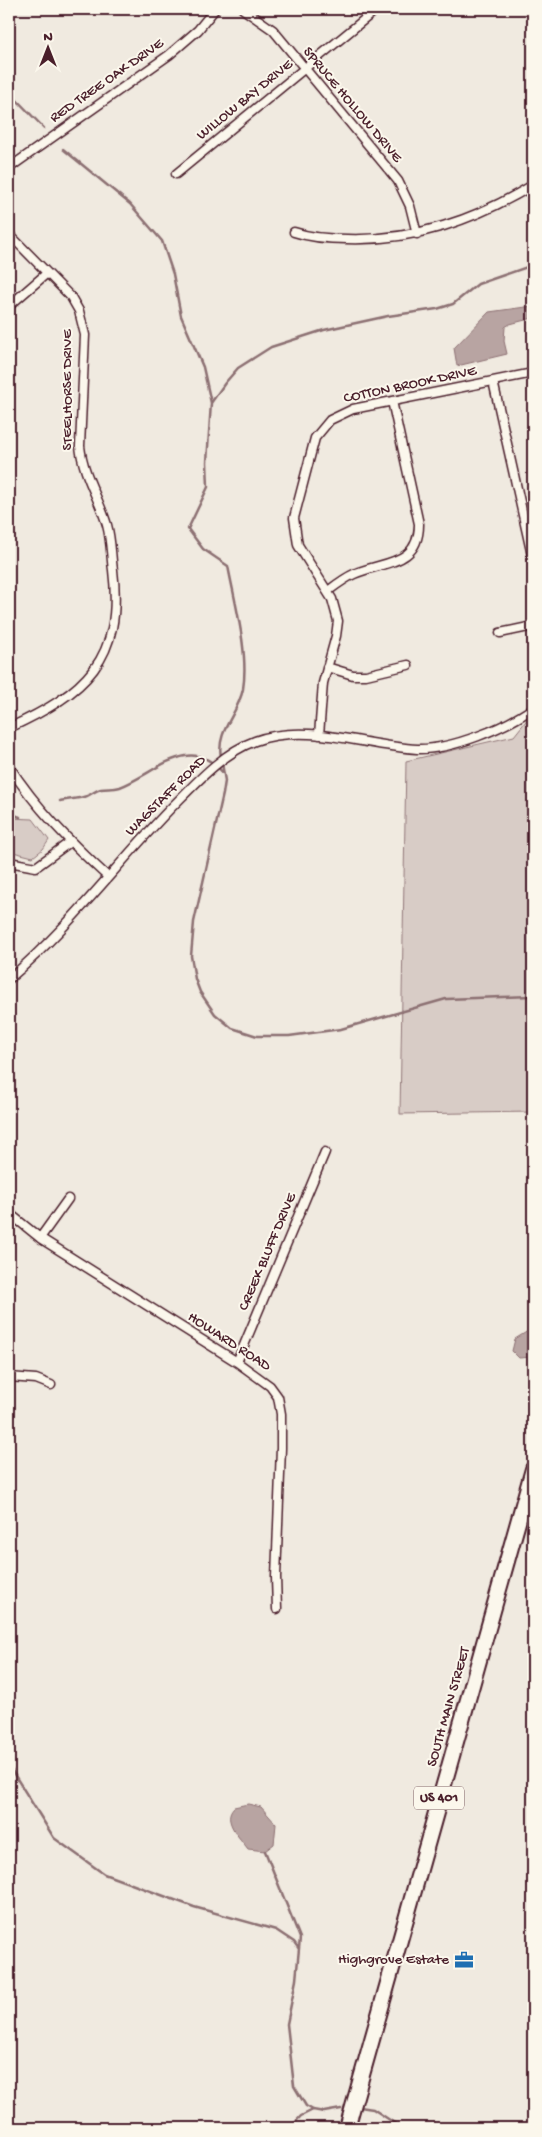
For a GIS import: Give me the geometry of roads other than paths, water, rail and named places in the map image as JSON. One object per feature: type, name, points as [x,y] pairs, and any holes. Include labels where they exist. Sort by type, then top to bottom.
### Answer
[{"type":"highway","name":"SOUTH MAIN STREET","points":[[347,2128],[533,1469]]},
{"type":"street","name":"RED TREE OAK DRIVE","points":[[9,168],[169,55],[198,30],[215,9]]},
{"type":"street","name":"SPRUCE HOLLOW DRIVE","points":[[243,9],[272,30],[398,180],[410,206],[417,234]]},
{"type":"street","name":"WILLOW BAY DRIVE","points":[[176,174],[377,9]]},
{"type":"street","points":[[294,232],[312,238],[372,240],[417,234],[476,216],[533,186]]},
{"type":"street","name":"STEELHORSE DRIVE","points":[[9,234],[46,274],[71,297],[83,324],[85,335],[80,446],[82,463],[108,528],[117,598],[115,618],[103,656],[87,680],[59,703],[9,728]]},
{"type":"street","points":[[9,306],[46,274]]},
{"type":"street","name":"COTTON BROOK DRIVE","points":[[319,735],[322,692],[338,621],[336,610],[328,591],[298,545],[294,518],[315,438],[322,428],[338,414],[353,409],[533,373]]},
{"type":"street","points":[[493,381],[533,560]]},
{"type":"street","points":[[328,591],[352,574],[396,561],[406,555],[416,541],[419,524],[392,401]]},
{"type":"street","points":[[500,633],[533,626]]},
{"type":"street","points":[[327,667],[353,675],[366,674],[408,664]]},
{"type":"street","name":"WAGSTAFF ROAD","points":[[9,979],[24,967],[194,785],[223,760],[256,741],[294,734],[319,735],[386,746],[428,748],[488,732],[533,708]]},
{"type":"street","points":[[9,766],[25,791],[70,842],[108,877]]},
{"type":"street","points":[[9,862],[36,867],[70,842]]},
{"type":"street","name":"CREEK BLUFF DRIVE","points":[[237,1362],[325,1152]]},
{"type":"street","points":[[40,1238],[68,1199]]},
{"type":"street","name":"HOWARD ROAD","points":[[9,1213],[40,1238],[237,1362],[270,1386],[278,1397],[281,1414],[276,1577],[277,1609]]},
{"type":"street","points":[[9,1377],[36,1379],[52,1385]]},
{"type":"waterway","points":[[9,92],[44,128]]},
{"type":"waterway","points":[[63,149],[130,204],[162,241],[173,274],[181,316],[203,367],[211,403],[207,462],[208,487],[188,529],[203,549],[228,566],[243,644],[244,660],[243,689],[237,707],[224,730],[220,747],[221,757]]},
{"type":"waterway","points":[[211,403],[238,368],[271,347],[324,330],[388,316],[437,309],[453,304],[478,284],[533,265]]},
{"type":"waterway","points":[[60,801],[84,797],[101,789],[120,787],[159,766],[185,756],[198,756],[211,761],[223,773]]},
{"type":"waterway","points":[[222,763],[225,781],[223,794],[194,922],[191,956],[195,979],[200,992],[215,1014],[232,1028],[257,1036],[289,1036],[341,1029],[446,999],[533,996]]},
{"type":"waterway","points":[[9,813],[20,817]]},
{"type":"waterway","points":[[9,1766],[54,1838],[104,1874],[194,1907],[276,1930],[294,1942],[299,1949]]},
{"type":"waterway","points":[[265,1851],[300,1938],[296,1980],[287,2024],[294,2086],[306,2106],[313,2110],[324,2112],[341,2109]]},
{"type":"waterway","points":[[360,2107],[373,2109],[402,2128]]},
{"type":"waterway","points":[[290,2128],[301,2116],[313,2110]]},
{"type":"place","name":"Highgrove Estate","points":[[464,1960]]}]
